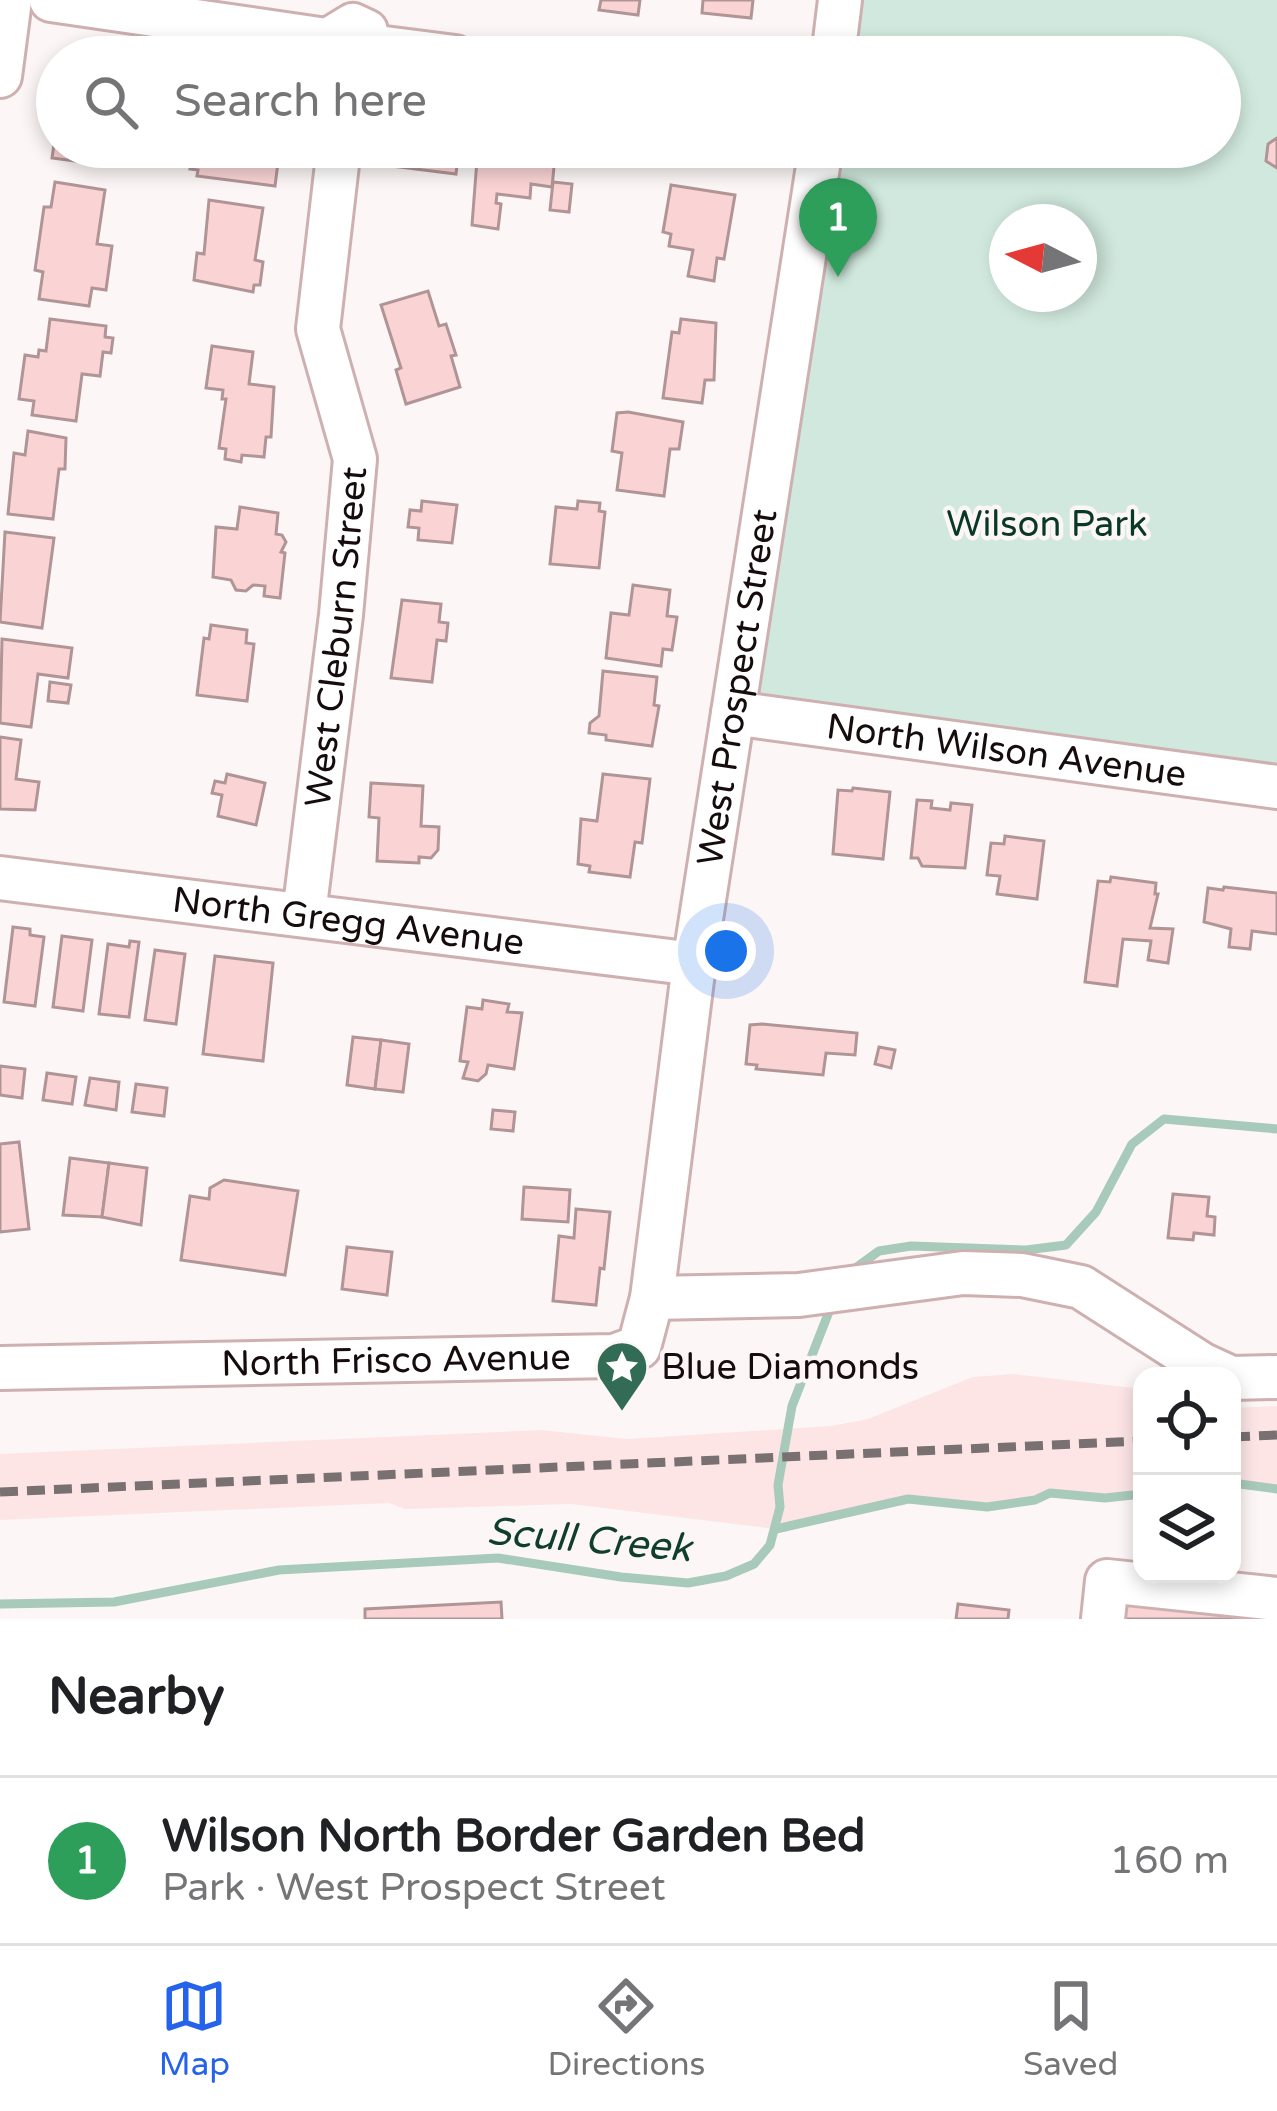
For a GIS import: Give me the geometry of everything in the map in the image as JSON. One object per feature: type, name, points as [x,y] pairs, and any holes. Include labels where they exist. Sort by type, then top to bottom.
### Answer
[{"type":"street","points":[[0,76],[10,0]]},
{"type":"street","points":[[51,0],[337,36]]},
{"type":"street","points":[[836,36],[841,0]]},
{"type":"street","name":"West Cleburn Street","points":[[304,914],[355,459],[318,329],[337,168]]},
{"type":"street","name":"West Prospect Street","points":[[652,1298],[694,964],[818,168]]},
{"type":"street","name":"North Wilson Avenue","points":[[734,713],[1277,787]]},
{"type":"street","name":"North Gregg Avenue","points":[[0,878],[694,964]]},
{"type":"street","points":[[652,1298],[799,1295],[963,1273],[1022,1275],[1081,1287],[1207,1367]]},
{"type":"street","name":"North Frisco Avenue","points":[[0,1368],[614,1356],[639,1347],[652,1298]]},
{"type":"street","points":[[1241,1377],[1277,1377]]},
{"type":"street","points":[[1103,1619],[1107,1581],[1277,1599]]},
{"type":"shaded area","points":[[1014,1374],[1133,1388],[1133,1495],[1105,1498],[1050,1493],[987,1507],[908,1499],[776,1529],[571,1504],[405,1509],[389,1503],[0,1520],[0,1454],[541,1430],[627,1439],[831,1426],[868,1419],[973,1377]]},
{"type":"shaded area","points":[[1277,1406],[1277,1489],[1241,1484],[1241,1408]]},
{"type":"green space","name":"Wilson Park","points":[[840,0],[1277,0],[1277,787],[733,713],[818,168],[1241,168],[1241,36],[836,36]]},
{"type":"building","points":[[601,0],[640,0],[638,15],[599,10]]},
{"type":"building","points":[[703,0],[753,0],[751,18],[702,13]]},
{"type":"building","points":[[1277,138],[1277,168],[1266,161],[1268,144]]},
{"type":"building","points":[[277,168],[275,186],[197,176],[198,170],[190,169]]},
{"type":"building","points":[[407,168],[457,168],[456,174]]},
{"type":"building","points":[[476,168],[554,168],[552,187],[531,184],[530,198],[497,194],[496,203],[501,204],[498,229],[472,225]]},
{"type":"building","points":[[55,182],[105,190],[97,244],[112,246],[106,290],[92,288],[89,306],[39,299],[43,272],[35,270],[44,207],[51,207]]},
{"type":"building","points":[[553,182],[572,184],[569,212],[550,210]]},
{"type":"building","points":[[671,185],[735,195],[724,259],[717,258],[714,281],[688,276],[693,250],[669,246],[671,234],[663,232]]},
{"type":"building","points":[[209,200],[263,208],[255,260],[263,262],[260,285],[254,285],[253,292],[194,280],[197,253],[204,254]]},
{"type":"building","points":[[428,291],[439,326],[446,324],[460,387],[406,404],[396,370],[401,368],[381,305]]},
{"type":"building","points":[[50,319],[106,326],[105,337],[113,338],[111,353],[103,352],[100,376],[82,374],[76,421],[32,415],[34,401],[19,399],[25,355],[38,357],[39,350],[46,351]]},
{"type":"building","points":[[681,319],[716,323],[714,380],[705,380],[702,403],[663,398],[672,332],[679,333]]},
{"type":"building","points":[[212,346],[253,352],[249,384],[274,387],[271,437],[266,437],[264,457],[242,455],[241,462],[225,459],[226,449],[219,448],[226,399],[222,399],[223,390],[206,388]]},
{"type":"building","points":[[617,413],[683,422],[679,449],[670,449],[664,496],[617,490],[622,453],[612,451]]},
{"type":"building","points":[[28,431],[66,438],[65,469],[59,469],[53,519],[8,514],[14,453],[25,455]]},
{"type":"building","points":[[422,501],[457,505],[452,543],[418,540],[419,528],[408,527],[410,510],[421,511]]},
{"type":"building","points":[[578,501],[600,503],[599,511],[605,512],[599,568],[550,564],[556,507],[577,509]]},
{"type":"building","points":[[240,507],[278,513],[276,534],[286,542],[281,552],[285,553],[280,598],[264,596],[265,586],[236,590],[231,580],[213,577],[216,527],[237,529]]},
{"type":"building","points":[[5,532],[54,538],[42,628],[0,622]]},
{"type":"building","points":[[633,585],[670,590],[667,616],[677,617],[672,650],[663,649],[661,666],[606,658],[611,613],[629,615]]},
{"type":"building","points":[[402,600],[441,604],[439,622],[448,623],[446,641],[437,640],[432,682],[391,678]]},
{"type":"building","points":[[211,625],[247,630],[246,643],[254,644],[247,701],[197,695],[204,638],[209,639]]},
{"type":"building","points":[[2,639],[72,648],[68,678],[38,674],[31,727],[0,723]]},
{"type":"building","points":[[603,671],[657,677],[654,705],[659,706],[652,746],[589,733],[590,723],[599,716]]},
{"type":"building","points":[[50,682],[71,685],[68,703],[48,701]]},
{"type":"building","points":[[0,737],[21,740],[16,779],[39,782],[35,810],[0,809]]},
{"type":"building","points":[[227,774],[265,783],[256,825],[218,816],[222,795],[212,793],[215,781],[225,783]]},
{"type":"building","points":[[603,774],[650,779],[642,843],[635,842],[630,877],[589,872],[590,866],[578,864],[581,819],[597,821]]},
{"type":"building","points":[[371,783],[423,786],[421,826],[439,827],[438,850],[431,858],[419,857],[419,863],[377,861],[379,818],[369,817]]},
{"type":"building","points":[[838,790],[890,792],[883,859],[833,854]]},
{"type":"building","points":[[917,800],[950,810],[951,803],[972,805],[965,868],[922,866],[918,858],[911,858]]},
{"type":"building","points":[[1005,836],[1044,841],[1037,899],[997,894],[1000,876],[987,875],[991,843],[1004,844]]},
{"type":"building","points":[[1111,877],[1156,883],[1150,928],[1173,929],[1168,963],[1148,960],[1151,941],[1123,939],[1117,986],[1085,982],[1098,881],[1110,882]]},
{"type":"building","points":[[1208,888],[1277,893],[1277,934],[1252,931],[1250,949],[1229,947],[1231,929],[1204,922]]},
{"type":"building","points":[[13,927],[44,937],[35,1006],[4,1002]]},
{"type":"building","points":[[62,936],[92,940],[83,1011],[53,1007]]},
{"type":"building","points":[[130,941],[139,942],[129,1017],[99,1014],[108,944],[129,947]]},
{"type":"building","points":[[155,950],[185,954],[176,1024],[145,1020]]},
{"type":"building","points":[[215,956],[273,963],[263,1061],[203,1054]]},
{"type":"building","points":[[483,1000],[509,1004],[507,1012],[522,1013],[514,1069],[488,1065],[478,1081],[463,1078],[468,1062],[460,1061],[467,1007],[482,1009]]},
{"type":"building","points":[[750,1025],[857,1033],[855,1055],[826,1053],[823,1075],[756,1069],[757,1065],[746,1064]]},
{"type":"building","points":[[353,1037],[381,1040],[375,1089],[347,1085]]},
{"type":"building","points":[[381,1040],[409,1044],[403,1092],[375,1089]]},
{"type":"building","points":[[879,1047],[895,1050],[891,1068],[875,1064]]},
{"type":"building","points":[[0,1066],[25,1069],[22,1098],[0,1095]]},
{"type":"building","points":[[47,1073],[76,1077],[72,1104],[43,1100]]},
{"type":"building","points":[[90,1078],[119,1082],[116,1110],[85,1105]]},
{"type":"building","points":[[136,1084],[167,1088],[164,1116],[132,1112]]},
{"type":"building","points":[[493,1110],[515,1112],[513,1131],[491,1129]]},
{"type":"building","points":[[19,1142],[29,1229],[0,1232],[0,1144]]},
{"type":"building","points":[[70,1158],[109,1163],[102,1217],[63,1215]]},
{"type":"building","points":[[109,1163],[147,1168],[141,1225],[102,1217]]},
{"type":"building","points":[[224,1180],[298,1191],[285,1275],[181,1260],[190,1196],[209,1199],[210,1188]]},
{"type":"building","points":[[524,1187],[570,1190],[568,1222],[522,1219]]},
{"type":"building","points":[[1173,1194],[1209,1197],[1207,1216],[1215,1217],[1214,1235],[1194,1233],[1193,1240],[1168,1238]]},
{"type":"building","points":[[576,1209],[610,1212],[596,1305],[553,1301],[559,1236],[574,1238]]},
{"type":"building","points":[[347,1247],[392,1252],[387,1295],[342,1289]]},
{"type":"building","points":[[1118,1591],[1271,1619],[1114,1619]]},
{"type":"building","points":[[501,1602],[502,1619],[365,1619],[365,1609]]},
{"type":"building","points":[[958,1604],[1009,1610],[1008,1619],[956,1619]]},
{"type":"waterway","name":"Scull Creek","points":[[850,1272],[879,1251],[911,1246],[1026,1250],[1066,1245],[1096,1212],[1132,1144],[1164,1119],[1277,1129]]},
{"type":"waterway","name":"Scull Creek","points":[[0,1604],[114,1602],[279,1570],[498,1558],[688,1583],[726,1576],[754,1564],[770,1545],[780,1507],[778,1485],[792,1406],[832,1304]]},
{"type":"waterway","points":[[1241,1484],[1277,1489]]},
{"type":"waterway","points":[[776,1529],[908,1499],[987,1507],[1050,1493],[1105,1498],[1133,1495]]},
{"type":"railway","points":[[1241,1437],[1277,1435]]},
{"type":"railway","points":[[0,1492],[1133,1441]]},
{"type":"place","name":"Wilson North Border Garden Bed","points":[[838,277]]},
{"type":"place","name":"Blue Diamonds","points":[[622,1413]]}]
